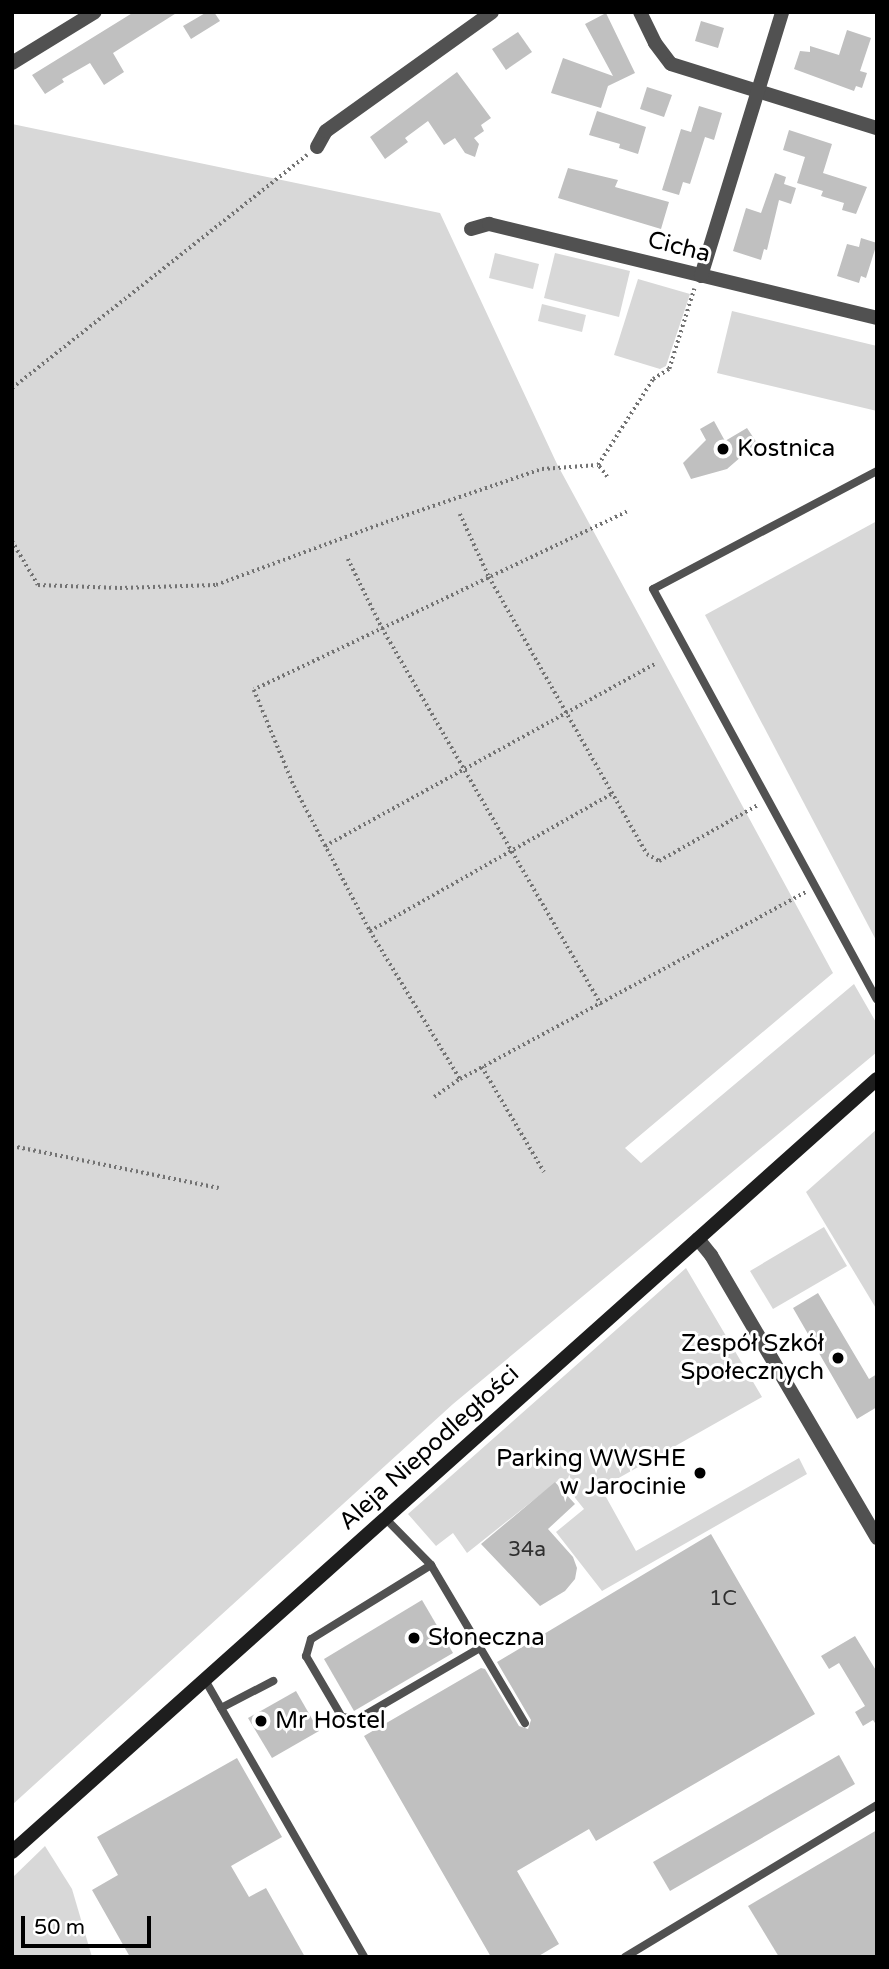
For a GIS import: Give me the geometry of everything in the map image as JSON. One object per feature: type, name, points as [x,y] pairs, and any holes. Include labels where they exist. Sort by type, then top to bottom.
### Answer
[{"type":"main road","name":"Aleja Niepodległości","points":[[12,1852],[877,1079]]},
{"type":"street","points":[[12,63],[95,12]]},
{"type":"street","points":[[317,147],[326,131],[492,12]]},
{"type":"street","points":[[640,12],[655,43],[671,64],[877,128]]},
{"type":"street","points":[[701,276],[782,12]]},
{"type":"street","name":"Cicha","points":[[471,229],[489,224],[877,318]]},
{"type":"street","points":[[698,1238],[711,1255],[877,1538]]},
{"type":"lane","points":[[877,471],[653,589],[877,999]]},
{"type":"lane","points":[[385,1518],[431,1565],[525,1723]]},
{"type":"lane","points":[[431,1565],[311,1639],[306,1656],[342,1717],[358,1719],[480,1647]]},
{"type":"lane","points":[[205,1680],[364,1957]]},
{"type":"lane","points":[[221,1708],[273,1681]]},
{"type":"lane","points":[[625,1957],[877,1805]]},
{"type":"path","points":[[12,387],[317,147]]},
{"type":"path","points":[[598,465],[653,379],[669,369],[695,290],[685,287]]},
{"type":"path","points":[[598,465],[607,477]]},
{"type":"path","points":[[12,541],[38,585],[120,588],[216,585],[386,522],[542,469],[598,465]]},
{"type":"path","points":[[460,1079],[370,931],[294,786],[254,690],[627,512]]},
{"type":"path","points":[[460,514],[489,577],[647,854],[659,861],[768,799]]},
{"type":"path","points":[[348,559],[382,628],[601,1005]]},
{"type":"path","points":[[326,846],[656,663]]},
{"type":"path","points":[[370,931],[612,794]]},
{"type":"path","points":[[434,1097],[460,1079],[815,887]]},
{"type":"path","points":[[482,1067],[544,1172]]},
{"type":"path","points":[[12,1146],[68,1155],[219,1188]]},
{"type":"shaded area","points":[[12,124],[440,213],[557,464],[833,973],[625,1148],[641,1163],[854,984],[877,1024],[877,1052],[453,1404],[12,1805]]},
{"type":"shaded area","points":[[495,253],[539,264],[533,289],[489,278]]},
{"type":"shaded area","points":[[555,253],[630,271],[619,317],[544,298]]},
{"type":"shaded area","points":[[638,279],[690,294],[666,366],[660,369],[614,355]]},
{"type":"shaded area","points":[[542,304],[586,315],[582,332],[538,321]]},
{"type":"shaded area","points":[[732,311],[877,346],[877,411],[717,373]]},
{"type":"shaded area","points":[[877,521],[877,942],[705,615]]},
{"type":"shaded area","points":[[877,1129],[877,1310],[806,1192]]},
{"type":"shaded area","points":[[824,1227],[847,1266],[773,1309],[750,1271]]},
{"type":"shaded area","points":[[686,1268],[762,1397],[601,1488],[636,1551],[799,1458],[807,1474],[602,1591],[556,1532],[584,1509],[560,1479],[467,1553],[453,1533],[436,1546],[408,1514]]},
{"type":"shaded area","points":[[45,1846],[72,1889],[92,1957],[12,1957],[12,1878]]},
{"type":"building","points":[[134,12],[178,12],[113,53],[124,72],[104,85],[90,63],[62,79],[64,82],[45,94],[32,75]]},
{"type":"building","points":[[207,12],[214,12],[220,21],[191,39],[183,26]]},
{"type":"building","points":[[606,13],[635,73],[608,86],[601,108],[551,93],[563,58],[613,76],[585,24]]},
{"type":"building","points":[[701,21],[724,28],[718,48],[695,41]]},
{"type":"building","points":[[847,30],[871,38],[860,71],[867,73],[862,88],[856,86],[854,91],[794,69],[800,51],[810,52],[810,46],[839,55]]},
{"type":"building","points":[[518,32],[532,52],[506,70],[492,49]]},
{"type":"building","points":[[457,72],[491,118],[481,125],[484,131],[474,138],[479,144],[475,157],[465,153],[455,138],[444,145],[428,121],[405,138],[408,142],[385,159],[370,137]]},
{"type":"building","points":[[647,87],[672,95],[664,117],[640,109]]},
{"type":"building","points":[[699,106],[722,113],[714,140],[705,137],[690,184],[683,182],[679,195],[662,190],[681,129],[691,132]]},
{"type":"building","points":[[597,111],[646,127],[638,154],[619,148],[620,144],[589,135]]},
{"type":"building","points":[[789,130],[832,144],[823,173],[867,187],[856,214],[842,210],[844,203],[821,196],[823,191],[797,183],[805,157],[783,150]]},
{"type":"building","points":[[568,168],[618,180],[615,187],[669,202],[661,229],[558,198]]},
{"type":"building","points":[[775,173],[786,177],[784,184],[796,188],[791,204],[779,200],[767,250],[764,249],[761,260],[733,251],[746,208],[761,213]]},
{"type":"building","points":[[861,238],[877,243],[866,278],[861,276],[859,283],[837,276],[847,244],[859,247]]},
{"type":"building","name":"Kostnica","points":[[714,421],[725,441],[747,428],[757,443],[727,469],[691,479],[683,463],[706,440],[700,429]]},
{"type":"building","points":[[818,1293],[869,1379],[877,1374],[877,1407],[857,1419],[793,1308]]},
{"type":"building","points":[[555,1482],[575,1504],[548,1529],[573,1557],[577,1568],[575,1579],[565,1591],[540,1606],[481,1544]]},
{"type":"building","points":[[711,1534],[815,1714],[596,1841],[589,1829],[517,1871],[559,1944],[537,1957],[491,1957],[364,1736],[481,1668],[485,1669],[519,1726],[528,1729],[531,1720],[497,1662]]},
{"type":"building","points":[[422,1600],[453,1653],[354,1711],[324,1659]]},
{"type":"building","points":[[855,1636],[877,1672],[877,1726],[873,1720],[863,1726],[855,1712],[865,1706],[839,1663],[829,1669],[821,1656]]},
{"type":"building","points":[[296,1691],[319,1731],[272,1758],[248,1718]]},
{"type":"building","points":[[839,1755],[855,1784],[670,1891],[653,1862]]},
{"type":"building","points":[[237,1758],[282,1837],[231,1866],[249,1897],[266,1888],[305,1957],[130,1957],[92,1890],[118,1875],[97,1837]]},
{"type":"building","points":[[877,1830],[877,1957],[779,1957],[748,1906]]},
{"type":"place","name":"Kostnica","points":[[723,449]]},
{"type":"place","name":"Zespół Szkół Społecznych","points":[[838,1358]]},
{"type":"place","name":"Parking WWSHE w Jarocinie","points":[[700,1473]]},
{"type":"place","name":"Słoneczna","points":[[414,1638]]},
{"type":"place","name":"Mr Hostel","points":[[261,1721]]}]
